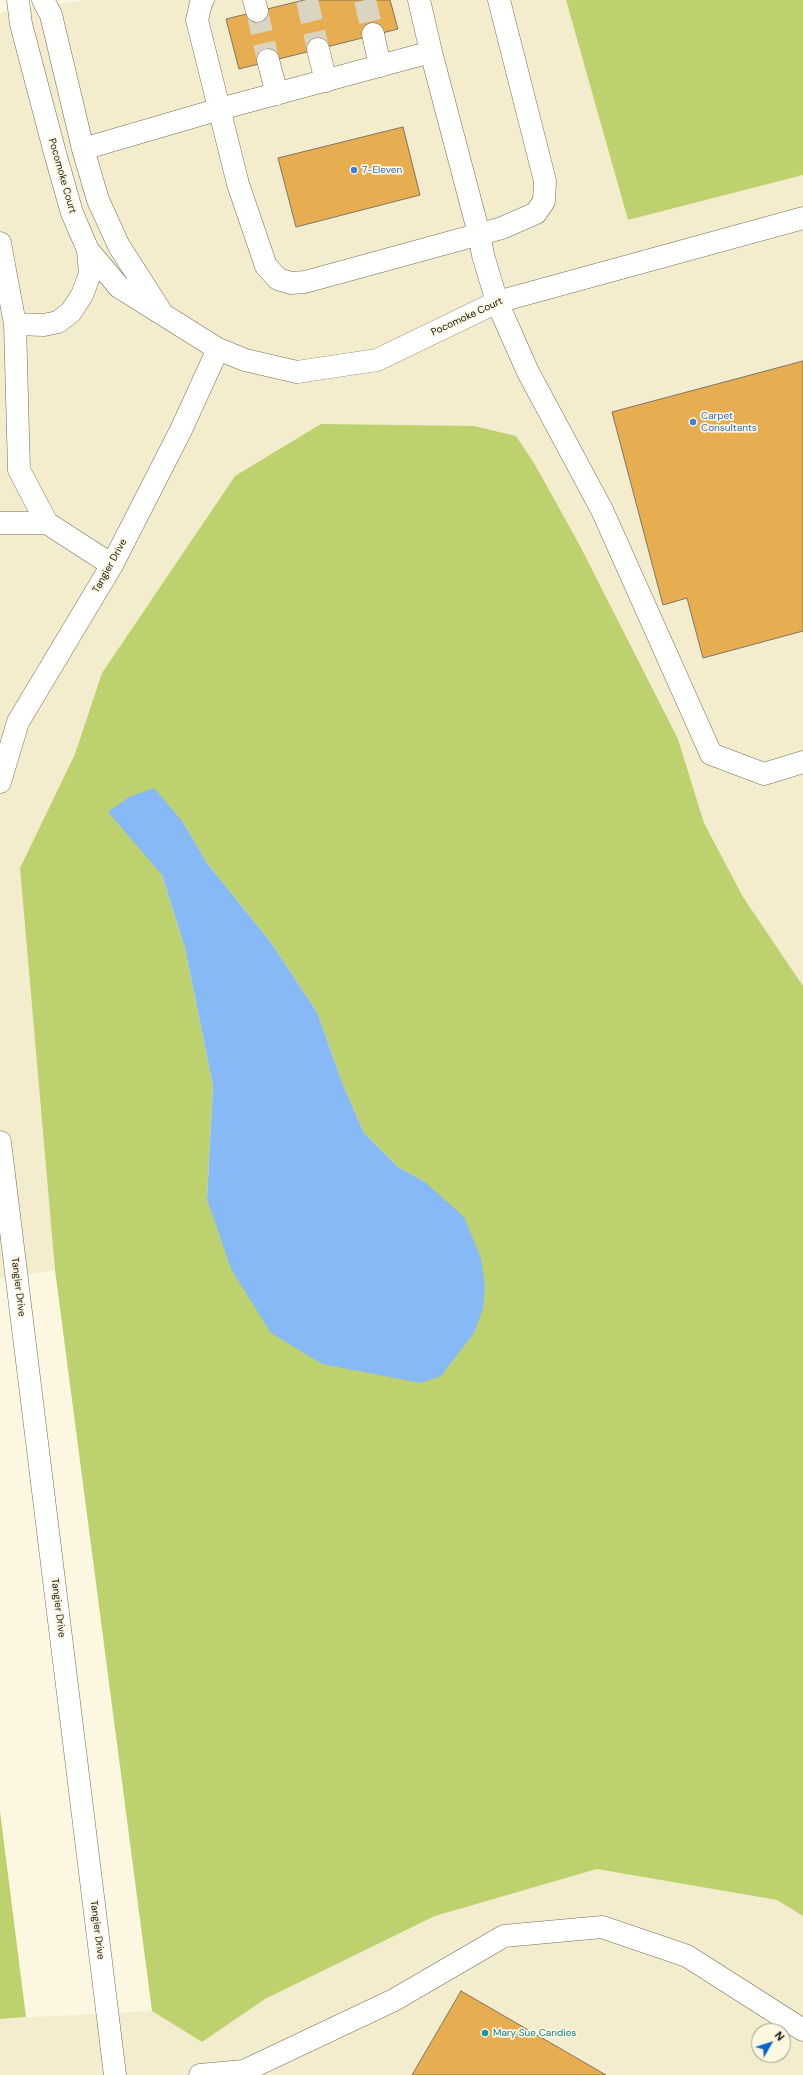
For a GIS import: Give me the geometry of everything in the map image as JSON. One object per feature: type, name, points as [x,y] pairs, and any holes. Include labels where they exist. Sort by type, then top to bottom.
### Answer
[{"type":"street","name":"Pocomoke Court","points":[[18,0],[21,24],[57,161],[72,213],[88,250],[119,287],[164,317],[218,349],[245,360],[297,372],[377,360],[497,302],[803,218]]},
{"type":"street","name":"Pocomoke Court","points":[[43,0],[51,15],[83,149],[98,200],[119,246],[164,317]]},
{"type":"street","points":[[203,0],[200,3],[197,20],[238,184],[266,266],[278,279],[291,283],[305,282],[479,234],[520,222],[536,213],[544,201],[545,181],[499,0]]},
{"type":"street","points":[[419,0],[431,52],[479,234],[483,255],[497,302],[528,372],[602,510],[711,754],[764,774],[803,762]]},
{"type":"street","points":[[373,34],[380,66]]},
{"type":"street","points":[[318,49],[326,81]]},
{"type":"street","points":[[83,149],[220,109],[431,52]]},
{"type":"street","points":[[268,60],[277,94]]},
{"type":"street","points":[[0,242],[15,324],[19,470],[47,523],[112,565]]},
{"type":"street","points":[[15,324],[44,325],[58,322],[71,312],[82,295],[90,274],[88,250]]},
{"type":"street","name":"Tangier Drive","points":[[0,782],[18,722],[112,565],[181,430],[218,349]]},
{"type":"street","points":[[0,523],[47,523]]},
{"type":"street","name":"Tangier Drive","points":[[0,1142],[115,2075]]},
{"type":"street","points":[[200,2075],[244,2071],[394,2000],[504,1936],[602,1927],[687,1956],[803,2030]]},
{"type":"shaded area","points":[[84,0],[566,0],[628,220],[803,175],[803,986],[743,897],[704,823],[678,739],[235,476],[102,673],[75,754],[20,868],[55,1270],[0,1279],[0,13]]},
{"type":"shaded area","points":[[597,1869],[777,1900],[803,1916],[803,2075],[0,2075],[0,2019],[152,2011],[202,2042],[265,1999],[435,1916]]},
{"type":"green space","points":[[566,0],[803,0],[803,175],[628,220]]},
{"type":"green space","points":[[321,424],[474,426],[516,436],[534,463],[579,544],[678,739],[704,823],[743,897],[803,986],[803,1916],[777,1900],[597,1869],[435,1916],[265,1999],[202,2042],[152,2011],[55,1270],[20,868],[75,754],[102,673],[235,476]],"holes":[[[183,822],[207,863],[272,944],[317,1012],[343,1085],[364,1133],[398,1167],[425,1182],[207,1199],[213,1086],[185,948],[162,875]]]},
{"type":"green space","points":[[0,1811],[26,2017],[0,2019]]},
{"type":"water","points":[[154,788],[183,822],[207,863],[272,944],[317,1012],[343,1085],[364,1133],[398,1167],[425,1182],[464,1217],[481,1258],[485,1286],[483,1309],[474,1333],[441,1376],[421,1383],[322,1364],[271,1333],[231,1269],[207,1199],[213,1086],[185,948],[162,875],[108,812],[129,797]]},
{"type":"building","points":[[304,0],[390,0],[398,29],[239,69],[226,19]]},
{"type":"building","points":[[403,127],[420,195],[296,227],[278,158]]},
{"type":"building","points":[[803,361],[803,631],[703,658],[687,598],[663,605],[612,412]]},
{"type":"building","name":"Mary Sue Candies","points":[[461,1991],[606,2075],[412,2075]]},
{"type":"tunnel","points":[[307,0],[318,49]]},
{"type":"tunnel","points":[[365,0],[373,34]]},
{"type":"tunnel","points":[[257,11],[268,60]]},
{"type":"place","name":"7-Eleven","points":[[354,170]]},
{"type":"place","name":"Carpet Consultants","points":[[693,422]]},
{"type":"place","name":"Mary Sue Candies","points":[[485,2033]]}]
